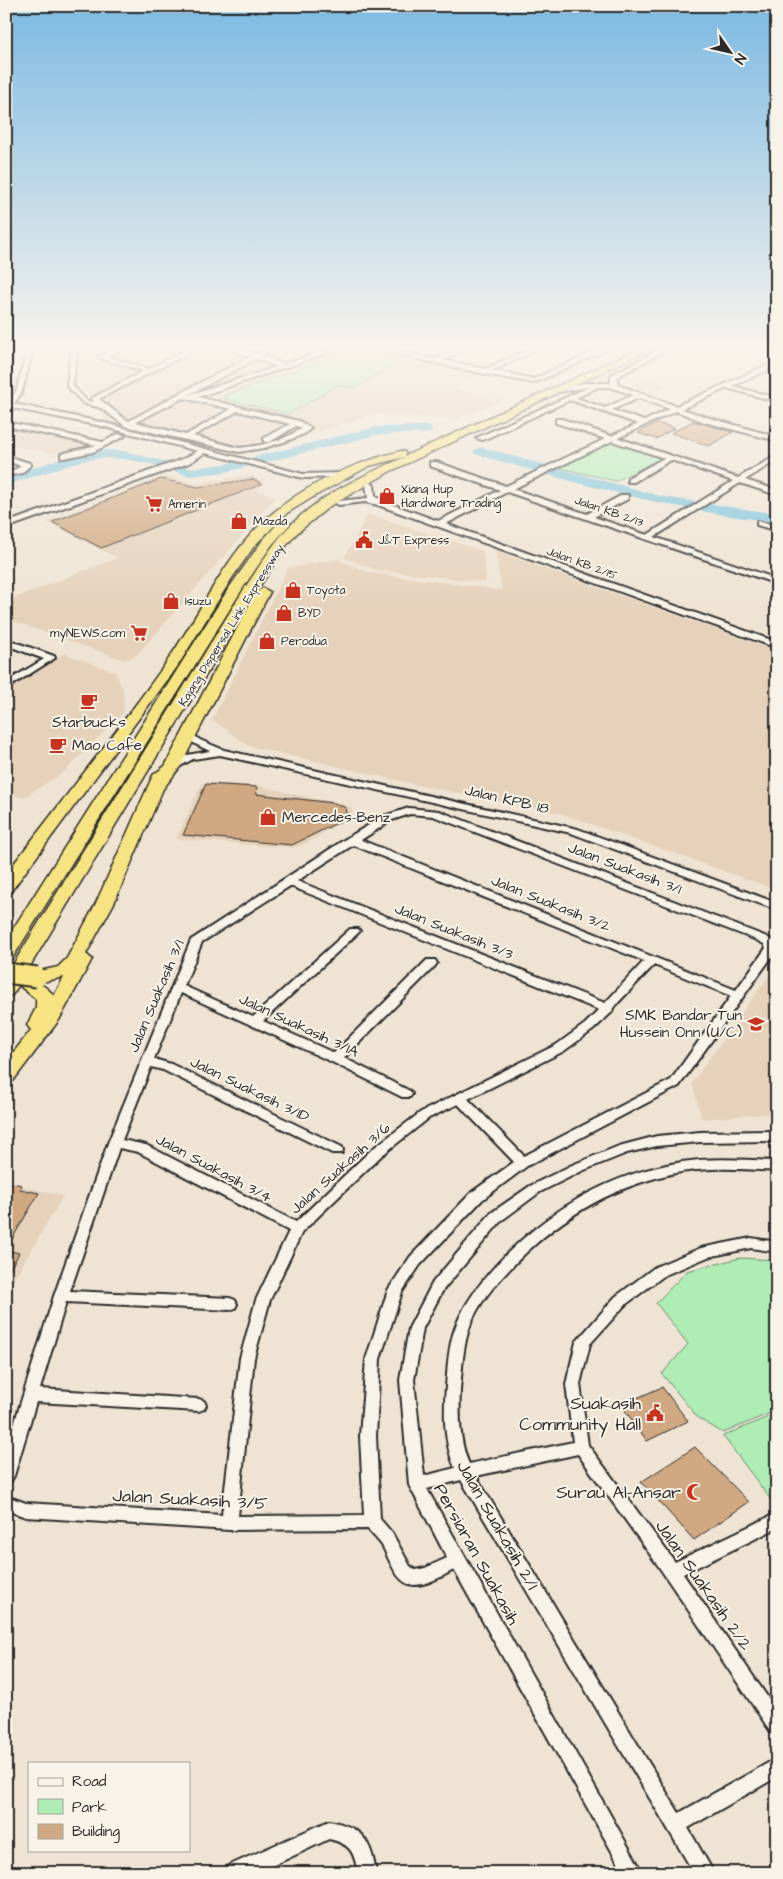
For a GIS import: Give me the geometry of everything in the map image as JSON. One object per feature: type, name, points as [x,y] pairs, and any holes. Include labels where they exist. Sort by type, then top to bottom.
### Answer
[{"type":"highway","name":"Kajang Dispersal Link Expressway","points":[[6,954],[208,631],[266,544],[280,527],[315,499],[402,453],[445,434]]},
{"type":"highway","name":"Kajang Dispersal Link Expressway","points":[[6,990],[280,545],[308,516],[326,503],[387,469],[475,434]]},
{"type":"highway","points":[[6,984],[34,982],[64,971],[74,961],[105,903],[159,785],[172,767],[243,628],[278,566],[304,531],[339,503],[370,485],[475,434]]},
{"type":"highway","points":[[6,886],[172,664],[226,577],[251,542],[283,510],[309,494],[365,464],[402,453]]},
{"type":"highway","points":[[159,785],[163,767],[207,676],[206,663]]},
{"type":"highway","points":[[6,1075],[52,1016],[70,987],[93,937],[105,903]]},
{"type":"highway","points":[[6,973],[34,982],[39,991],[46,997],[46,1008],[6,1075]]},
{"type":"street","points":[[53,434],[104,444]]},
{"type":"street","points":[[64,456],[104,444],[118,434]]},
{"type":"street","points":[[123,434],[130,438],[191,455],[303,476],[344,475]]},
{"type":"street","points":[[125,434],[191,455]]},
{"type":"street","points":[[174,434],[239,450],[283,440],[296,434]]},
{"type":"street","points":[[187,437],[193,434]]},
{"type":"street","points":[[253,448],[278,434]]},
{"type":"street","points":[[598,434],[740,479],[777,493]]},
{"type":"street","points":[[439,524],[558,462],[620,434]]},
{"type":"street","points":[[756,434],[777,439]]},
{"type":"street","points":[[6,526],[32,514],[150,472],[191,455]]},
{"type":"street","points":[[631,480],[672,457]]},
{"type":"street","points":[[647,538],[777,457]]},
{"type":"street","points":[[6,458],[27,465],[6,474]]},
{"type":"street","name":"Jalan KB 2/13","points":[[433,464],[777,582]]},
{"type":"street","points":[[256,467],[308,484],[311,487],[309,494]]},
{"type":"street","points":[[370,485],[371,496],[380,503]]},
{"type":"street","points":[[587,517],[625,497]]},
{"type":"street","name":"Jalan KB 2/15","points":[[339,503],[365,500],[380,503],[777,645]]},
{"type":"street","points":[[760,523],[777,529]]},
{"type":"street","points":[[765,577],[777,576]]},
{"type":"street","points":[[6,642],[51,658],[7,690]]},
{"type":"street","name":"Jalan KPB 18","points":[[188,734],[197,742],[221,752],[459,803],[574,831],[608,842],[777,907]]},
{"type":"street","name":"Jalan KPB 18","points":[[172,767],[190,757],[221,752]]},
{"type":"street","name":"Jalan Suakasih 3/1","points":[[6,1476],[61,1296],[114,1143],[197,940],[352,840],[398,814],[409,811],[435,813],[758,937],[769,942],[772,948],[675,1083],[522,1164],[477,1196],[415,1261],[395,1290],[373,1359],[368,1436],[372,1522]]},
{"type":"street","name":"Jalan Suakasih 3/2","points":[[352,840],[739,995]]},
{"type":"street","name":"Jalan Suakasih 3/3","points":[[288,881],[608,1009]]},
{"type":"street","points":[[255,1022],[354,931]]},
{"type":"street","name":"Jalan Suakasih 3/6","points":[[229,1524],[247,1358],[263,1300],[297,1229],[376,1153],[425,1115],[560,1048],[589,1028],[652,960]]},
{"type":"street","points":[[336,1059],[431,963]]},
{"type":"street","name":"Jalan Suakasih 3/1A","points":[[177,987],[336,1059],[406,1094]]},
{"type":"street","name":"Jalan Suakasih 3/1D","points":[[147,1061],[167,1067],[337,1150]]},
{"type":"street","points":[[459,1098],[522,1164]]},
{"type":"street","name":"Persiaran Suakasih","points":[[634,1873],[417,1485],[407,1380],[416,1328],[438,1286],[496,1217],[535,1189],[577,1168],[624,1149],[657,1140],[700,1136],[777,1136]]},
{"type":"street","name":"Jalan Suakasih 3/4","points":[[114,1143],[141,1148],[297,1229]]},
{"type":"street","name":"Jalan Suakasih 2/1","points":[[705,1873],[464,1472],[456,1452],[451,1423],[454,1369],[461,1330],[478,1296],[537,1232],[593,1195],[630,1181],[669,1170],[728,1165],[777,1166]]},
{"type":"street","name":"Jalan Suakasih 2/2","points":[[777,1247],[752,1243],[706,1252],[660,1271],[620,1301],[584,1342],[573,1384],[581,1447],[671,1572],[777,1726]]},
{"type":"street","points":[[61,1296],[230,1304]]},
{"type":"street","points":[[31,1395],[200,1405]]},
{"type":"street","points":[[417,1485],[464,1472],[581,1447]]},
{"type":"street","name":"Jalan Suakasih 3/5","points":[[6,1503],[26,1510],[229,1524],[372,1522]]},
{"type":"street","points":[[671,1572],[777,1520]]},
{"type":"street","points":[[372,1522],[386,1538],[404,1571],[413,1578],[427,1575],[458,1561]]},
{"type":"street","points":[[676,1825],[777,1767]]},
{"type":"street","points":[[234,1873],[329,1830],[346,1832],[359,1843],[367,1873]]},
{"type":"shaded area","points":[[6,434],[34,434],[95,446],[63,456],[6,444]]},
{"type":"shaded area","points":[[155,434],[314,434],[282,444],[238,454]]},
{"type":"shaded area","points":[[167,475],[195,483],[249,475],[266,484],[255,489],[275,498],[137,655],[124,660],[6,619],[6,601],[117,558],[47,522]]},
{"type":"shaded area","points":[[368,514],[483,551],[486,582],[378,570],[344,558]]},
{"type":"shaded area","points":[[495,551],[777,651],[777,890],[562,814],[416,785],[249,746],[212,720],[288,568],[337,559],[371,573],[502,590]]},
{"type":"shaded area","points":[[64,653],[115,672],[123,690],[124,712],[64,772],[23,798],[6,791],[6,690]]},
{"type":"shaded area","name":"Mercedes-Benz","points":[[202,783],[260,786],[341,803],[350,807],[353,811],[348,818],[305,844],[292,848],[176,839]]},
{"type":"shaded area","name":"SMK Bandar Tun Hussein Onn (U/C)","points":[[777,964],[777,1113],[702,1119],[692,1083]]},
{"type":"shaded area","points":[[6,1182],[63,1196],[6,1293]]},
{"type":"green space","points":[[612,440],[663,457],[616,481],[556,467]]},
{"type":"green space","points":[[740,1258],[777,1260],[777,1410],[723,1433],[698,1418],[662,1374],[688,1344],[656,1303],[687,1271]]},
{"type":"green space","points":[[777,1413],[777,1508],[723,1436]]},
{"type":"building","points":[[640,434],[665,434],[656,439]]},
{"type":"building","points":[[673,434],[730,434],[709,446]]},
{"type":"building","name":"Amerin","points":[[161,479],[198,487],[253,479],[262,484],[101,548],[52,522]]},
{"type":"building","name":"Mercedes-Benz","points":[[206,784],[257,787],[256,794],[334,803],[346,808],[347,814],[343,820],[292,845],[183,835]]},
{"type":"building","points":[[6,1182],[22,1185],[20,1189],[39,1193],[6,1249]]},
{"type":"building","points":[[6,1250],[19,1253],[6,1276]]},
{"type":"building","name":"Suakasih Community Hall","points":[[662,1387],[688,1421],[647,1441],[621,1405]]},
{"type":"building","name":"Surau Al-Ansar","points":[[695,1447],[749,1502],[694,1540],[641,1482]]},
{"type":"waterway","points":[[6,481],[80,457],[100,454],[124,455],[154,461],[189,472],[226,468],[365,434]]},
{"type":"waterway","points":[[480,451],[664,501],[739,514],[777,518]]},
{"type":"place","name":"Xiang Hup Hardware Trading","points":[[387,496]]},
{"type":"place","name":"Amerin","points":[[154,504]]},
{"type":"place","name":"Mazda","points":[[239,521]]},
{"type":"place","name":"J&T Express","points":[[364,540]]},
{"type":"place","name":"Toyota","points":[[293,590]]},
{"type":"place","name":"Isuzu","points":[[171,601]]},
{"type":"place","name":"BYD","points":[[284,613]]},
{"type":"place","name":"myNEWS.com","points":[[139,633]]},
{"type":"place","name":"Perodua","points":[[267,641]]},
{"type":"place","name":"Starbucks","points":[[89,701]]},
{"type":"place","name":"Mao Cafe","points":[[58,745]]},
{"type":"place","name":"Mercedes-Benz","points":[[268,817]]},
{"type":"place","name":"SMK Bandar Tun Hussein Onn (U/C)","points":[[756,1024]]},
{"type":"place","name":"Suakasih Community Hall","points":[[655,1413]]},
{"type":"place","name":"Surau Al-Ansar","points":[[695,1492]]}]
